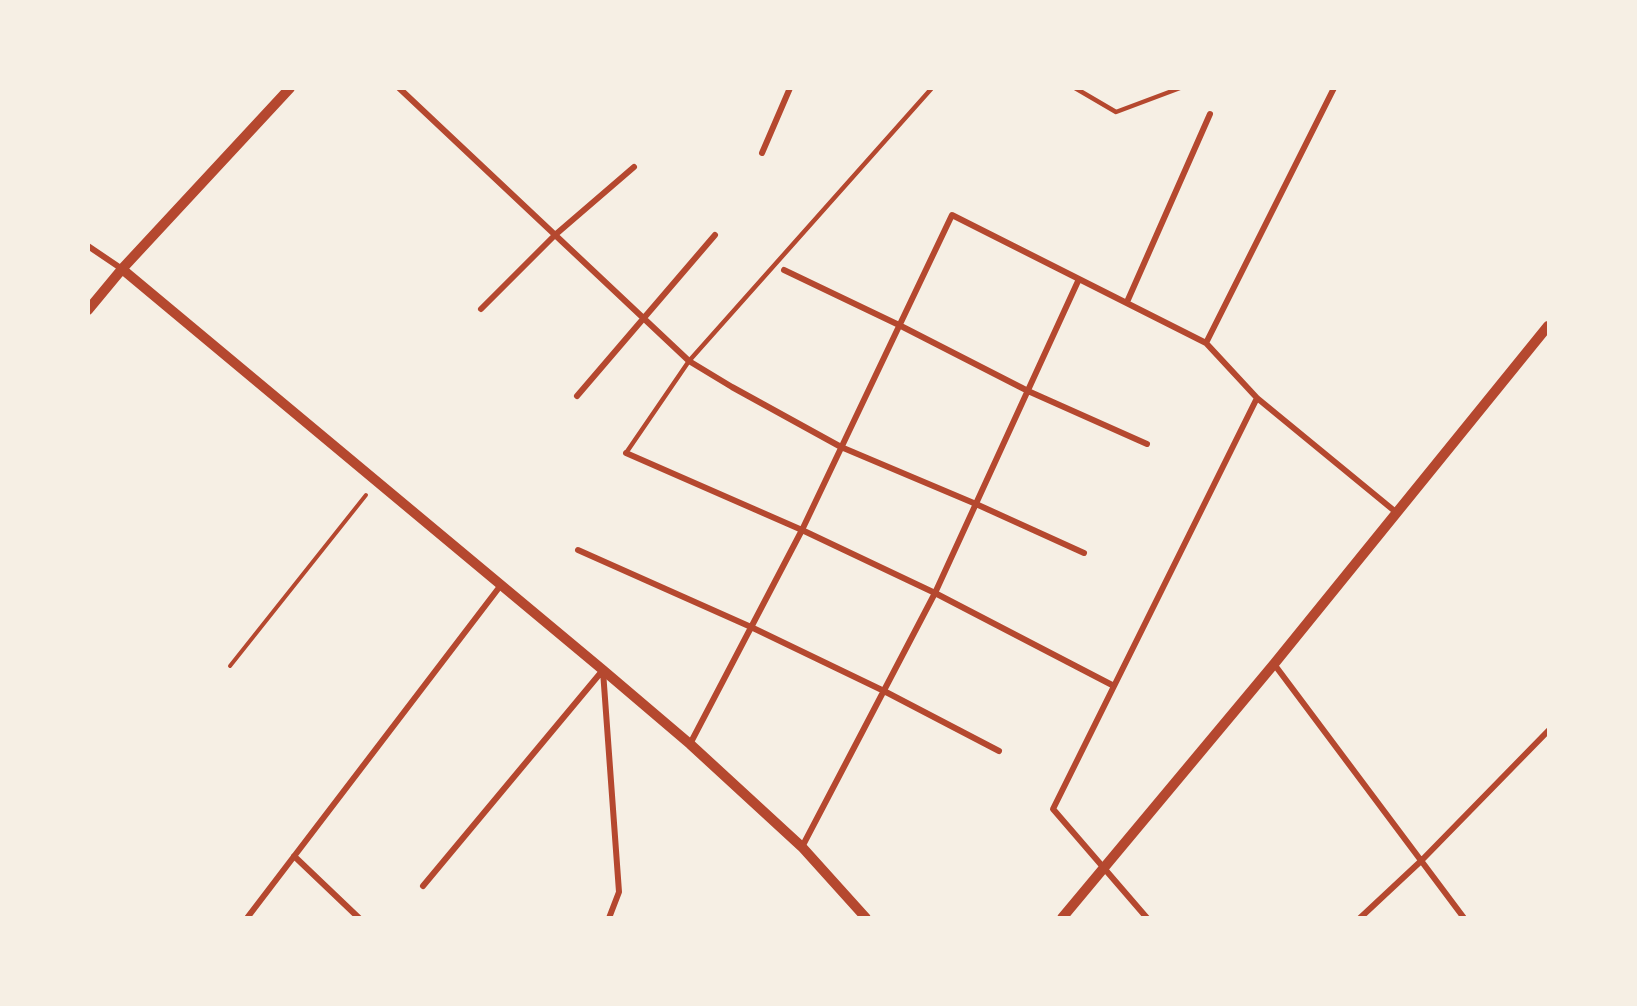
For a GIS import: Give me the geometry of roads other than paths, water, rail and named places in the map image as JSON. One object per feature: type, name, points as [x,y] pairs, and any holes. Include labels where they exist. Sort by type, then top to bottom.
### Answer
[{"type":"street","points":[[88,310],[122,269],[290,88]]},
{"type":"street","points":[[399,88],[689,361],[841,447],[1084,553]]},
{"type":"street","points":[[762,153],[790,88]]},
{"type":"street","points":[[1206,343],[1334,88]]},
{"type":"street","points":[[1127,302],[1210,114]]},
{"type":"street","points":[[481,309],[555,235],[634,167]]},
{"type":"street","points":[[690,744],[802,530],[952,215],[1206,343],[1257,398],[1397,513]]},
{"type":"street","points":[[577,396],[716,235]]},
{"type":"street","points":[[88,246],[122,269],[690,744],[802,847],[866,918]]},
{"type":"street","points":[[783,270],[899,325],[1028,391],[1147,444]]},
{"type":"street","points":[[802,847],[935,593],[1079,279]]},
{"type":"street","points":[[1062,918],[1102,867],[1274,664],[1548,326]]},
{"type":"street","points":[[1148,918],[1053,808],[1257,398]]},
{"type":"street","points":[[626,453],[802,530],[935,593],[1114,686]]},
{"type":"street","points":[[578,550],[751,627],[884,691],[999,751]]},
{"type":"street","points":[[247,918],[501,585]]},
{"type":"street","points":[[1274,664],[1464,918]]},
{"type":"street","points":[[423,886],[603,670]]},
{"type":"street","points":[[603,670],[619,892],[609,918]]},
{"type":"street","points":[[1360,918],[1421,861],[1548,731]]},
{"type":"street","points":[[294,856],[359,918]]},
{"type":"lane","points":[[626,453],[689,361],[932,88]]},
{"type":"lane","points":[[1075,88],[1116,112],[1180,88]]}]
